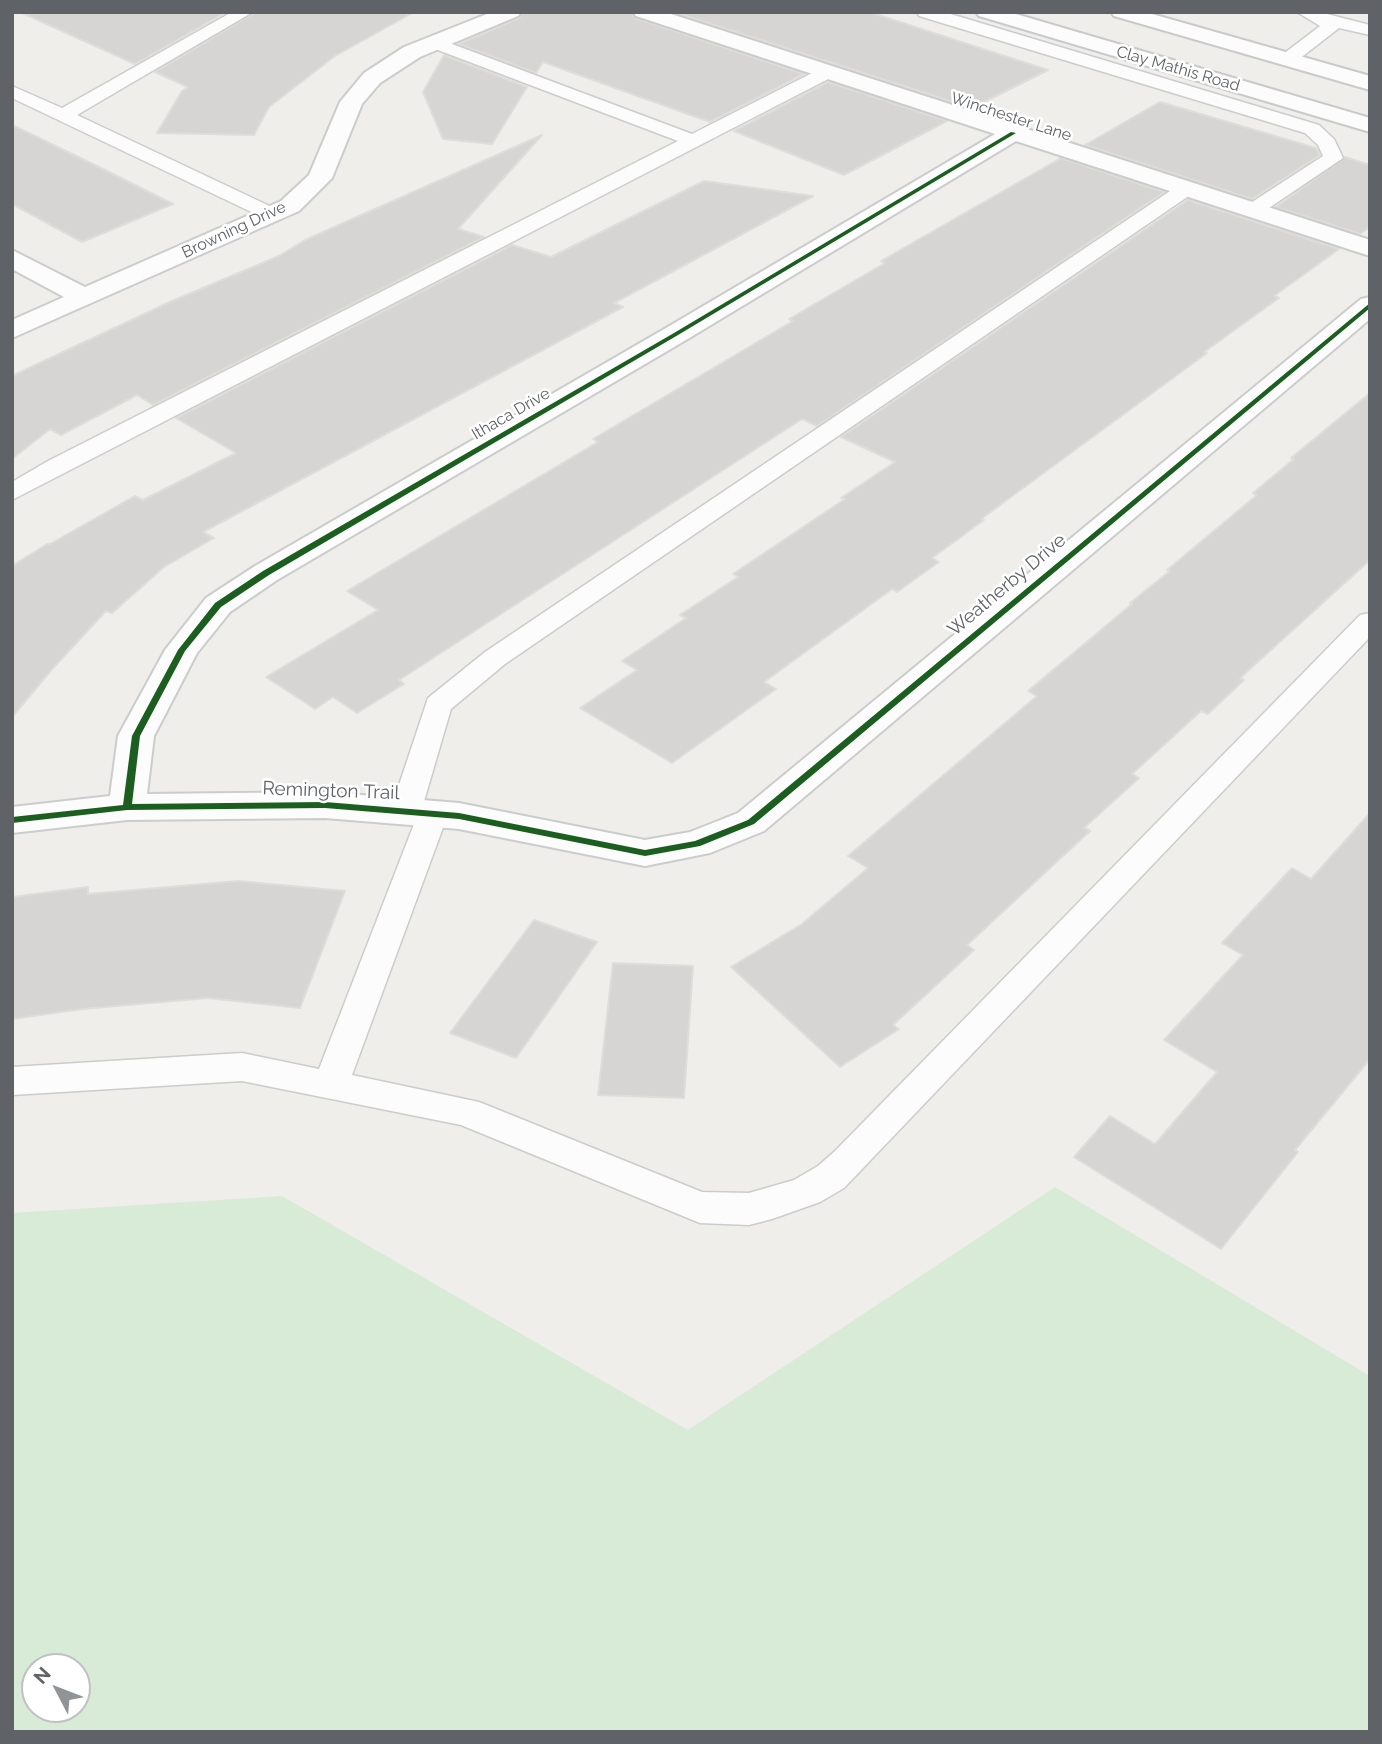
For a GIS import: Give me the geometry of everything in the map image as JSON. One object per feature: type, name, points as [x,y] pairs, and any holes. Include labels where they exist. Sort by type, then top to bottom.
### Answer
[{"type":"street","name":"Browning Drive","points":[[12,330],[290,206],[320,178],[351,102],[372,78],[412,52],[511,12]]},
{"type":"street","name":"Winchester Lane","points":[[643,12],[1370,248]]},
{"type":"street","name":"Clay Mathis Road","points":[[986,12],[1370,125]]},
{"type":"street","points":[[1134,14],[1370,83]]},
{"type":"street","name":"Ithaca Drive","points":[[127,807],[135,736],[182,650],[218,606],[266,573],[676,334],[1013,133]]},
{"type":"street","points":[[12,258],[85,298]]},
{"type":"street","name":"Weatherby Drive","points":[[645,853],[697,844],[751,822],[1370,304]]},
{"type":"street","name":"Remington Trail","points":[[12,820],[127,807],[325,804],[459,816],[645,853]]},
{"type":"lane","points":[[63,116],[245,12]]},
{"type":"lane","points":[[926,12],[1312,129],[1327,143],[1333,158],[1254,210]]},
{"type":"lane","points":[[1305,12],[1370,30]]},
{"type":"lane","points":[[1287,59],[1332,25],[1324,19]]},
{"type":"lane","points":[[436,43],[694,141]]},
{"type":"lane","points":[[12,493],[57,466],[828,72]]},
{"type":"lane","points":[[12,92],[271,214]]},
{"type":"lane","points":[[331,1084],[419,813],[438,705],[495,658],[1186,189]]},
{"type":"lane","points":[[12,1081],[242,1067],[466,1112],[700,1207],[749,1209],[807,1191],[831,1177],[847,1163],[1370,621]]},
{"type":"green space","points":[[1055,1187],[1370,1376],[1370,1732],[12,1732],[12,1213],[282,1196],[688,1430]]},
{"type":"building","points":[[20,12],[226,12],[135,64]]},
{"type":"building","points":[[256,12],[414,12],[335,56],[269,107],[254,135],[157,133],[182,91],[188,87],[155,72]]},
{"type":"building","points":[[523,12],[631,12],[635,18],[804,74],[710,122],[543,62],[536,73],[459,44],[519,18]]},
{"type":"building","points":[[674,12],[869,12],[1048,70],[972,108]]},
{"type":"building","points":[[444,55],[527,87],[492,144],[443,139],[423,92]]},
{"type":"building","points":[[828,82],[947,121],[844,175],[734,131]]},
{"type":"building","points":[[1160,102],[1316,148],[1320,155],[1252,199],[1085,145]]},
{"type":"building","points":[[12,125],[173,204],[82,242],[12,204]]},
{"type":"building","points":[[542,135],[458,229],[484,237],[153,405],[137,395],[61,435],[50,429],[12,459],[12,376],[172,301],[279,256],[305,240]]},
{"type":"building","points":[[1345,157],[1370,165],[1370,227],[1360,234],[1276,207]]},
{"type":"building","points":[[1061,158],[1164,192],[817,426],[802,419],[399,680],[404,684],[357,713],[333,697],[315,709],[266,677],[378,610],[347,591],[598,442],[593,439],[793,321],[789,319],[885,263],[881,261]]},
{"type":"building","points":[[704,181],[813,196],[614,303],[623,307],[203,532],[214,538],[164,567],[112,613],[106,611],[12,717],[12,566],[135,496],[143,500],[236,453],[176,418],[512,245],[551,257]]},
{"type":"building","points":[[1188,200],[1339,249],[1274,296],[1279,298],[1204,352],[1207,353],[932,558],[939,562],[897,592],[892,589],[764,682],[776,689],[672,763],[580,708],[637,670],[622,661],[686,618],[680,615],[738,577],[733,574],[895,462],[841,437]]},
{"type":"building","points":[[1370,393],[1370,560],[1240,678],[1244,680],[1208,714],[1201,711],[1132,774],[1139,778],[1084,828],[1090,831],[967,945],[974,950],[893,1025],[899,1029],[840,1067],[731,967],[802,924],[868,868],[848,856],[1037,696],[1028,691],[1257,495],[1253,493],[1294,459],[1291,458]]},
{"type":"building","points":[[1370,813],[1370,1059],[1295,1150],[1298,1152],[1221,1249],[1074,1157],[1110,1116],[1155,1144],[1217,1072],[1164,1040],[1243,955],[1222,943],[1292,868],[1311,879]]},
{"type":"building","points":[[238,881],[345,891],[300,1008],[208,998],[82,1009],[12,1019],[12,897],[88,887],[88,894]]},
{"type":"building","points":[[534,920],[597,942],[516,1058],[450,1033]]},
{"type":"building","points":[[613,963],[693,966],[684,1098],[598,1095]]},
{"type":"cycle path","points":[[127,807],[136,736],[182,650],[218,605],[266,573],[676,334],[1013,133]]},
{"type":"cycle path","points":[[12,820],[127,807],[325,805],[459,816],[645,853],[697,844],[751,822],[1370,305]]}]
